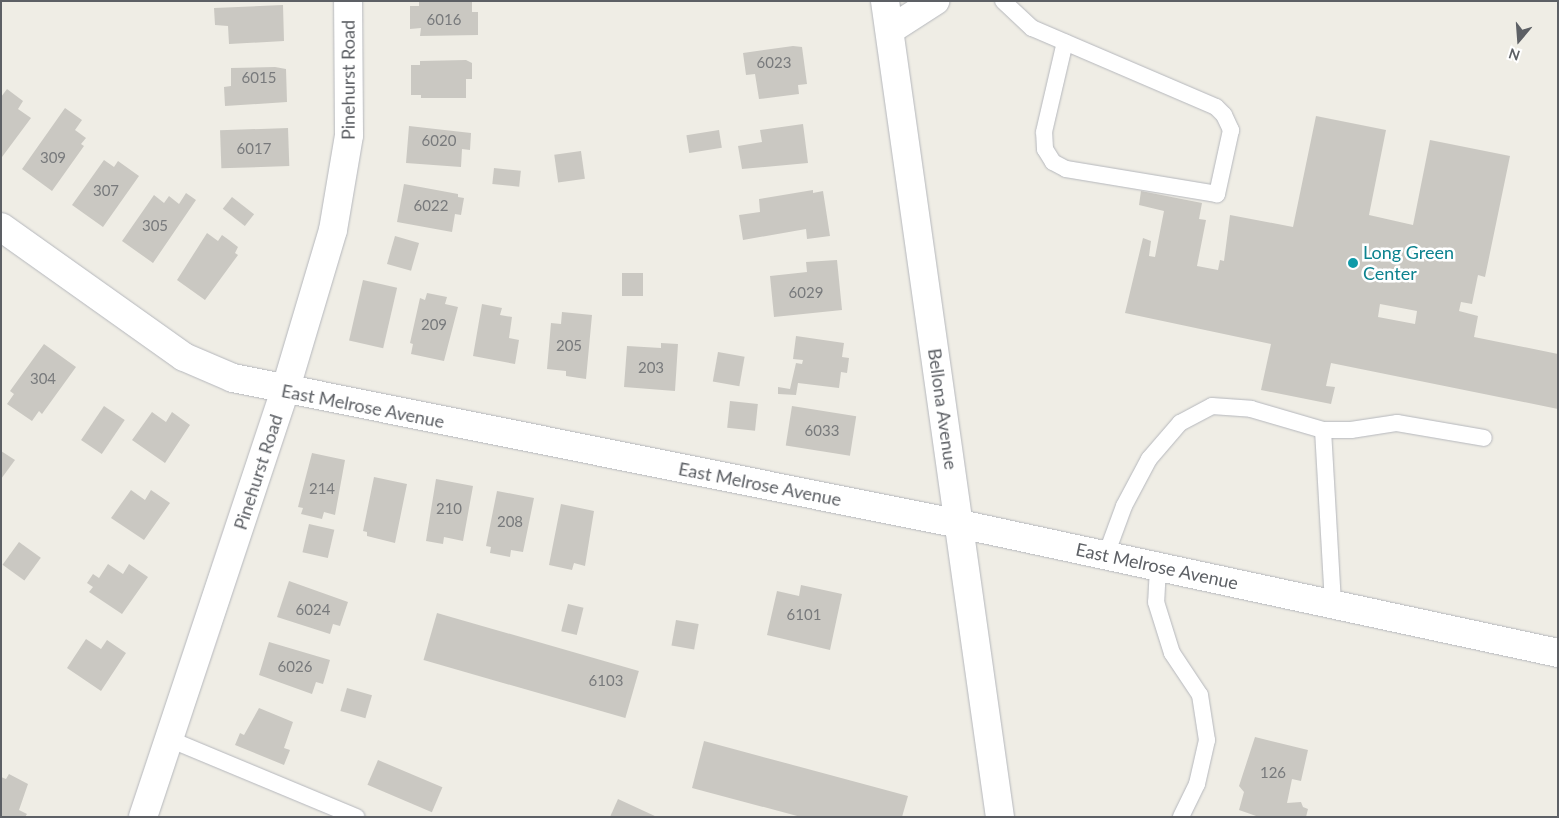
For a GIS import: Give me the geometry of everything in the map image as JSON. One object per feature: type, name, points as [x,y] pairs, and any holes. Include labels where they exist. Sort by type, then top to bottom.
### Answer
[{"type":"street","name":"Pinehurst Road","points":[[144,817],[285,390],[333,230],[344,178],[349,136],[348,1]]},
{"type":"street","name":"Bellona Avenue","points":[[885,1],[1000,817]]},
{"type":"street","points":[[890,30],[935,1]]},
{"type":"street","name":"East Melrose Avenue","points":[[1,227],[184,357],[233,378],[285,390],[960,524],[1558,653]]},
{"type":"lane","points":[[1003,1],[1032,28],[1065,42],[1216,107],[1224,115],[1231,130],[1217,194],[1066,169],[1053,162],[1045,149],[1044,132],[1065,42]]},
{"type":"lane","points":[[1106,555],[1124,506],[1149,459],[1180,423],[1212,406],[1252,409],[1323,430],[1351,430],[1397,423],[1484,438]]},
{"type":"lane","points":[[1323,430],[1333,604]]},
{"type":"lane","points":[[1158,566],[1156,602],[1172,653],[1200,696],[1208,740],[1197,784],[1181,817]]},
{"type":"lane","points":[[169,739],[356,817]]},
{"type":"building","points":[[419,1],[472,1],[472,12],[478,12],[478,35],[420,36],[421,28],[410,29],[410,6],[419,6]]},
{"type":"building","points":[[283,5],[284,41],[229,44],[228,26],[215,25],[214,8]]},
{"type":"building","points":[[793,46],[802,47],[807,84],[798,85],[799,94],[759,99],[755,74],[746,75],[743,53]]},
{"type":"building","points":[[466,60],[472,63],[472,79],[466,79],[466,98],[421,98],[421,95],[411,95],[411,65],[420,65],[420,61]]},
{"type":"building","points":[[275,67],[286,69],[287,102],[225,106],[224,87],[231,86],[231,68]]},
{"type":"building","points":[[7,89],[23,101],[18,109],[31,118],[2,157],[1,97]]},
{"type":"building","points":[[65,108],[82,120],[75,130],[86,138],[81,144],[84,146],[52,191],[22,169]]},
{"type":"building","name":"Long Green Center","points":[[1316,116],[1386,130],[1369,215],[1413,225],[1430,140],[1510,156],[1485,277],[1478,275],[1472,304],[1461,302],[1459,311],[1478,316],[1474,337],[1558,354],[1558,409],[1331,363],[1326,386],[1335,387],[1331,404],[1261,390],[1271,344],[1125,313],[1143,238],[1151,241],[1149,256],[1155,257],[1164,211],[1139,205],[1141,191],[1202,203],[1199,219],[1206,220],[1197,266],[1218,270],[1220,260],[1224,261],[1230,215],[1293,227]],"holes":[[[1380,304],[1417,311],[1415,324],[1378,317]]]},
{"type":"building","points":[[803,124],[808,163],[742,169],[738,146],[762,142],[760,130]]},
{"type":"building","points":[[409,126],[471,133],[470,150],[462,149],[461,167],[406,163]]},
{"type":"building","points":[[288,128],[289,166],[221,168],[220,130]]},
{"type":"building","points":[[719,130],[722,148],[689,153],[686,135]]},
{"type":"building","points":[[581,151],[585,179],[558,182],[554,155]]},
{"type":"building","points":[[104,160],[114,167],[118,161],[139,176],[103,227],[72,205]]},
{"type":"building","points":[[494,168],[521,171],[519,187],[492,184]]},
{"type":"building","points":[[404,184],[458,194],[458,197],[464,198],[461,215],[455,214],[452,232],[397,222]]},
{"type":"building","points":[[813,190],[813,193],[823,191],[830,236],[807,239],[806,229],[743,240],[739,215],[760,212],[759,199]]},
{"type":"building","points":[[186,193],[196,200],[153,263],[122,241],[154,195],[164,203],[169,196],[179,204]]},
{"type":"building","points":[[232,197],[254,214],[245,226],[223,209]]},
{"type":"building","points":[[207,233],[218,241],[222,235],[238,247],[235,253],[238,255],[205,300],[177,280]]},
{"type":"building","points":[[395,236],[419,243],[411,271],[387,264]]},
{"type":"building","points":[[837,260],[842,310],[774,317],[770,276],[807,272],[806,262]]},
{"type":"building","points":[[622,273],[643,273],[643,296],[622,296]]},
{"type":"building","points":[[363,280],[397,288],[383,348],[349,340]]},
{"type":"building","points":[[427,293],[447,297],[445,304],[458,307],[444,361],[411,354],[413,344],[410,343],[420,298],[425,300]]},
{"type":"building","points":[[482,304],[502,308],[500,315],[512,317],[509,338],[519,340],[515,364],[473,356]]},
{"type":"building","points":[[562,312],[592,315],[586,379],[566,376],[566,371],[547,369],[551,323],[561,324]]},
{"type":"building","points":[[796,336],[844,343],[842,357],[849,358],[847,373],[841,372],[839,388],[798,383],[796,395],[778,394],[778,387],[790,389],[796,363],[802,364],[803,360],[793,359]]},
{"type":"building","points":[[661,343],[678,344],[675,391],[624,387],[627,346],[661,348]]},
{"type":"building","points":[[44,344],[76,367],[42,414],[39,411],[32,421],[7,404],[14,394],[10,391]]},
{"type":"building","points":[[718,352],[745,357],[739,386],[713,382]]},
{"type":"building","points":[[730,401],[758,404],[755,431],[727,428]]},
{"type":"building","points":[[104,406],[125,420],[102,454],[81,440]]},
{"type":"building","points":[[792,406],[856,416],[850,456],[786,446]]},
{"type":"building","points":[[152,412],[166,422],[172,412],[190,425],[165,463],[132,440]]},
{"type":"building","points":[[1,451],[15,460],[1,479]]},
{"type":"building","points":[[312,453],[345,460],[335,515],[324,512],[322,519],[301,514],[303,508],[298,507]]},
{"type":"building","points":[[374,477],[407,484],[395,543],[367,536],[367,532],[363,531]]},
{"type":"building","points":[[436,479],[473,486],[463,541],[444,537],[443,544],[426,541]]},
{"type":"building","points":[[131,490],[145,500],[151,490],[170,503],[144,540],[111,518]]},
{"type":"building","points":[[497,491],[534,498],[523,552],[511,550],[510,557],[490,553],[491,547],[486,546]]},
{"type":"building","points":[[561,504],[594,511],[585,566],[574,563],[572,570],[549,565]]},
{"type":"building","points":[[309,524],[334,530],[328,558],[302,552]]},
{"type":"building","points":[[19,542],[41,558],[24,581],[3,565]]},
{"type":"building","points":[[108,564],[123,574],[129,564],[148,577],[122,614],[89,592],[93,587],[87,583],[93,574],[99,578]]},
{"type":"building","points":[[289,581],[348,602],[340,626],[333,624],[330,634],[277,617]]},
{"type":"building","points":[[801,585],[842,594],[830,650],[767,635],[777,591],[799,596]]},
{"type":"building","points":[[568,604],[584,608],[577,635],[561,631]]},
{"type":"building","points":[[437,613],[639,671],[625,718],[423,660]]},
{"type":"building","points":[[676,620],[699,624],[694,650],[671,646]]},
{"type":"building","points":[[86,639],[101,649],[107,640],[126,653],[101,691],[67,668]]},
{"type":"building","points":[[269,642],[330,660],[323,684],[316,682],[312,694],[259,675]]},
{"type":"building","points":[[347,688],[372,695],[365,718],[340,711]]},
{"type":"building","points":[[259,708],[293,722],[284,748],[290,750],[284,765],[235,745],[240,733],[244,735]]},
{"type":"building","points":[[1255,737],[1308,750],[1301,781],[1292,779],[1287,803],[1301,802],[1303,807],[1308,809],[1306,817],[1259,817],[1239,810],[1244,792],[1239,786]]},
{"type":"building","points":[[704,741],[908,796],[902,817],[801,817],[692,788]]},
{"type":"building","points":[[378,760],[442,787],[432,812],[367,785]]},
{"type":"building","points":[[9,774],[28,784],[19,810],[27,814],[25,817],[1,817],[1,777],[6,779]]},
{"type":"building","points":[[618,799],[657,817],[610,817]]},
{"type":"place","name":"Long Green Center","points":[[1353,263]]}]
